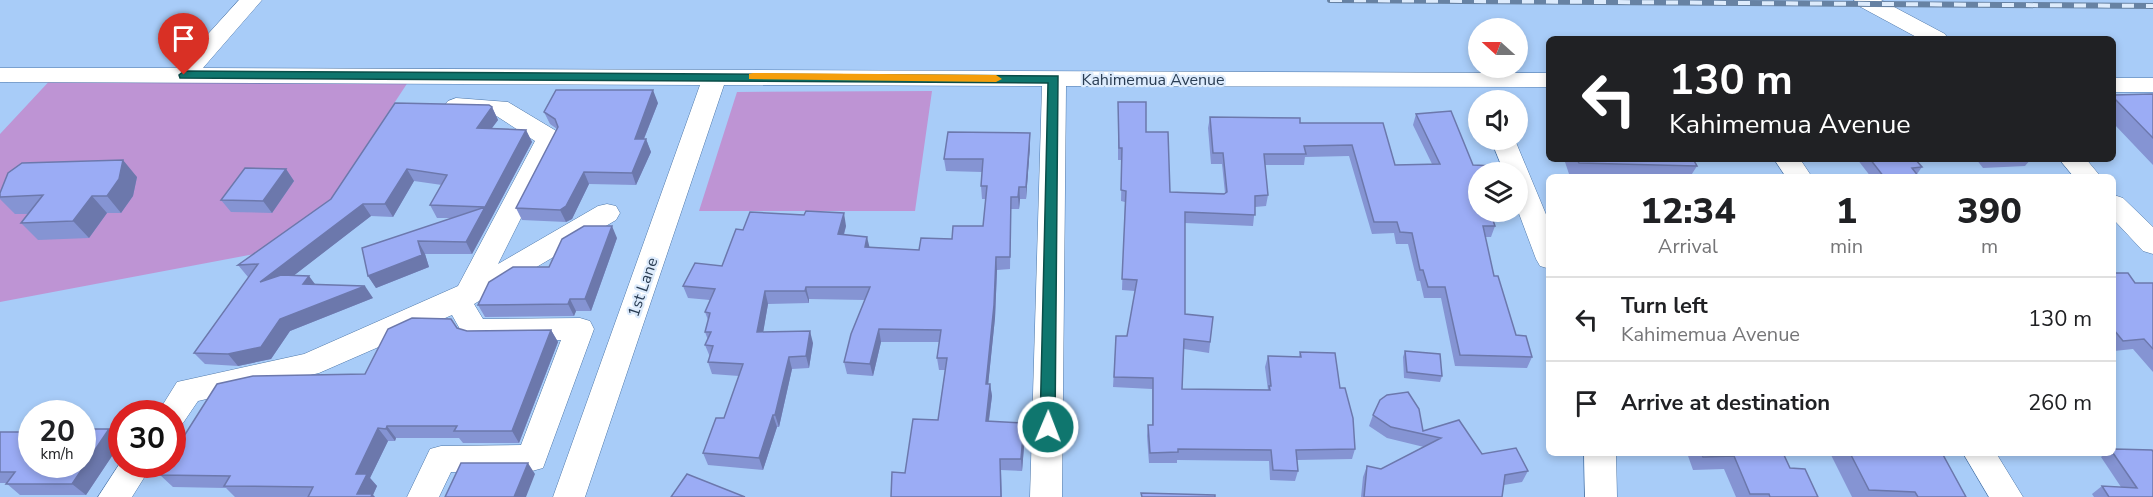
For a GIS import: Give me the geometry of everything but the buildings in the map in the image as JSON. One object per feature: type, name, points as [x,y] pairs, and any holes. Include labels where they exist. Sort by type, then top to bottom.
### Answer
[{"type":"street","points":[[184,75],[251,0]]},
{"type":"street","points":[[1865,0],[1931,36]]},
{"type":"street","name":"Kahimemua Avenue","points":[[0,75],[1054,79],[1484,90],[1546,81]]},
{"type":"street","name":"1st Lane","points":[[569,497],[715,76]]},
{"type":"street","points":[[1046,497],[1054,79]]},
{"type":"street","points":[[2116,85],[2153,85]]},
{"type":"street","points":[[423,497],[441,459],[532,458],[580,329],[475,330],[464,297],[549,138],[500,107],[430,106]]},
{"type":"street","points":[[2075,162],[2085,174]]},
{"type":"street","points":[[1528,204],[1546,250]]},
{"type":"street","points":[[2116,206],[2153,244]]},
{"type":"street","points":[[182,400],[188,391],[309,365],[464,297],[607,213]]},
{"type":"street","points":[[1600,456],[1602,497]]},
{"type":"street","points":[[1981,456],[2007,497]]},
{"type":"street","points":[[114,497],[127,478]]},
{"type":"shaded area","points":[[55,75],[412,76],[328,204],[265,252],[0,302],[0,134]]},
{"type":"shaded area","points":[[932,91],[915,211],[699,211],[737,92]]},
{"type":"railway","points":[[1330,0],[2153,6]]},
{"type":"slow traffic","points":[[753,77],[996,79]]},
{"type":"route","points":[[184,75],[1054,79],[1048,427]]}]
